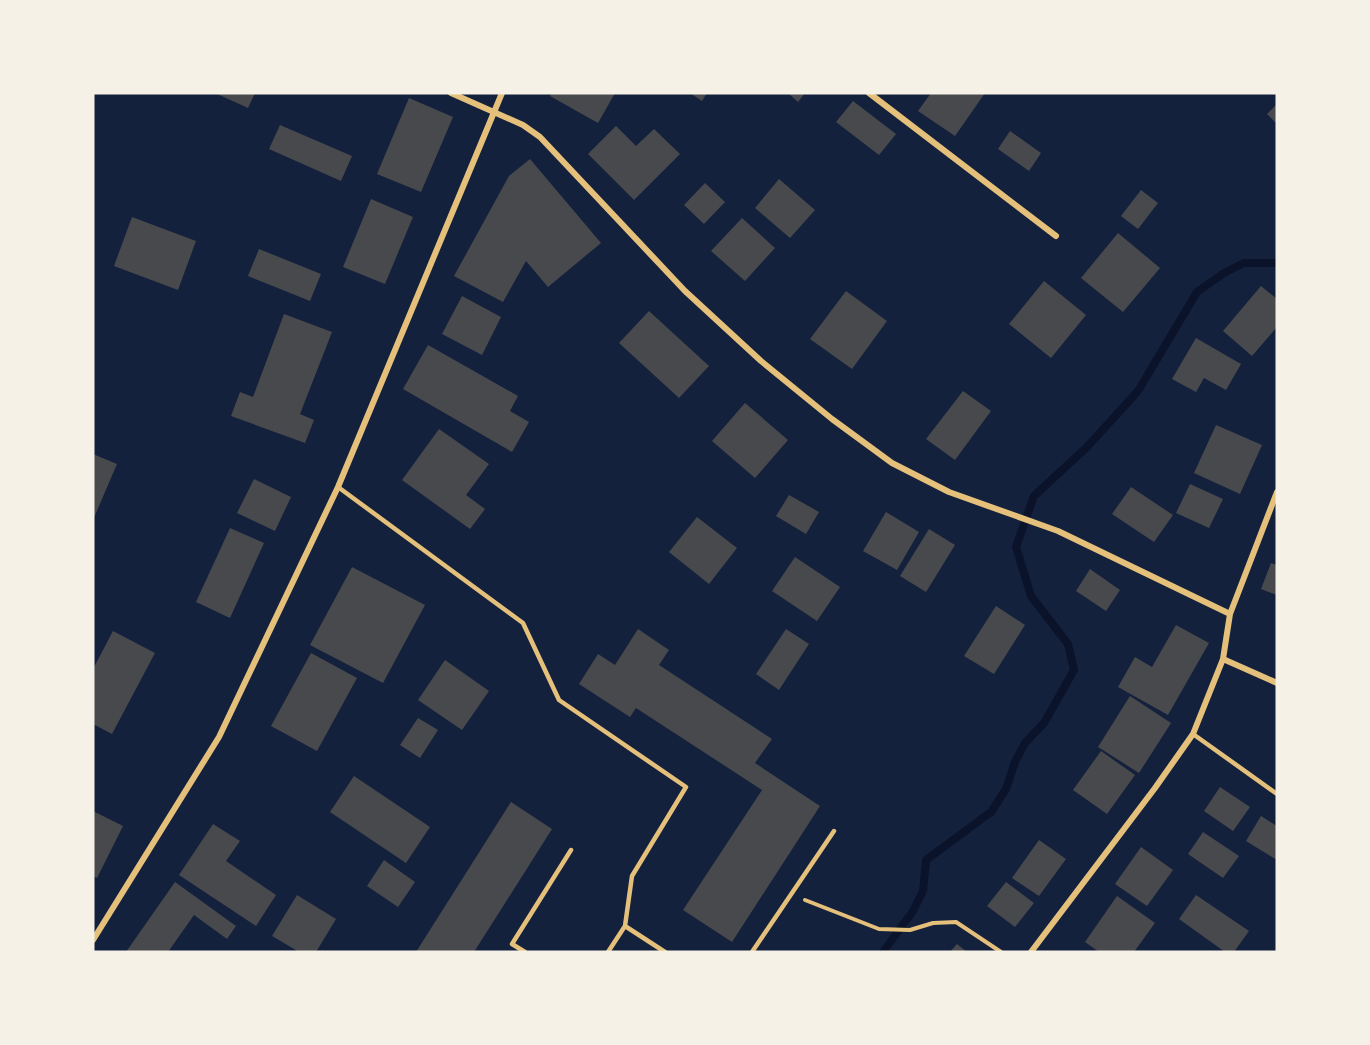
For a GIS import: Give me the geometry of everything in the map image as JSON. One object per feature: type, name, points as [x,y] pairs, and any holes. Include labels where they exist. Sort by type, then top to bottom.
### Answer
[{"type":"street","points":[[451,93],[523,125],[540,137],[685,291],[761,361],[832,419],[892,463],[949,492],[1058,531],[1230,614]]},
{"type":"street","points":[[93,940],[219,736],[338,487],[502,93]]},
{"type":"street","points":[[869,93],[1056,236]]},
{"type":"street","points":[[1031,952],[1193,734],[1223,659],[1230,614],[1277,492]]},
{"type":"street","points":[[1223,659],[1277,683]]},
{"type":"lane","points":[[338,487],[523,623],[559,700],[686,787],[632,876],[625,926],[608,952]]},
{"type":"lane","points":[[1193,734],[1277,794]]},
{"type":"lane","points":[[752,952],[789,894],[834,831]]},
{"type":"lane","points":[[525,952],[512,944],[572,850]]},
{"type":"lane","points":[[625,926],[665,952]]},
{"type":"path","points":[[789,894],[879,929],[910,930],[933,923],[956,922],[1001,952]]},
{"type":"building","points":[[215,93],[255,93],[248,108]]},
{"type":"building","points":[[552,93],[615,93],[598,123],[550,96]]},
{"type":"building","points":[[690,93],[707,93],[702,101]]},
{"type":"building","points":[[788,93],[805,93],[798,102]]},
{"type":"building","points":[[931,93],[985,93],[955,136],[918,111]]},
{"type":"building","points":[[409,98],[453,117],[421,192],[377,174]]},
{"type":"building","points":[[853,101],[896,134],[879,155],[836,122]]},
{"type":"building","points":[[1277,104],[1277,124],[1267,114]]},
{"type":"building","points":[[280,125],[352,156],[341,181],[269,149]]},
{"type":"building","points":[[616,126],[636,146],[654,129],[680,154],[634,200],[588,154]]},
{"type":"building","points":[[1010,131],[1041,153],[1029,171],[998,149]]},
{"type":"building","points":[[530,159],[601,243],[548,287],[526,261],[503,302],[454,276],[509,176]]},
{"type":"building","points":[[779,179],[815,210],[790,238],[755,208]]},
{"type":"building","points":[[705,183],[725,202],[704,224],[684,205]]},
{"type":"building","points":[[1141,190],[1158,203],[1138,229],[1121,216]]},
{"type":"building","points":[[371,199],[413,217],[385,284],[343,267]]},
{"type":"building","points":[[132,217],[196,241],[178,290],[114,266]]},
{"type":"building","points":[[742,218],[775,248],[745,281],[711,251]]},
{"type":"building","points":[[1118,233],[1160,268],[1123,312],[1081,278]]},
{"type":"building","points":[[259,249],[321,274],[310,301],[248,276]]},
{"type":"building","points":[[1044,281],[1086,315],[1051,358],[1009,324]]},
{"type":"building","points":[[1261,286],[1277,299],[1277,327],[1252,356],[1223,331]]},
{"type":"building","points":[[846,291],[887,321],[852,369],[810,339]]},
{"type":"building","points":[[462,296],[501,317],[482,355],[442,334]]},
{"type":"building","points":[[649,311],[709,366],[679,398],[619,343]]},
{"type":"building","points":[[284,314],[332,332],[300,414],[314,420],[305,443],[231,416],[240,392],[253,397]]},
{"type":"building","points":[[1196,338],[1241,364],[1226,390],[1204,378],[1196,392],[1172,379]]},
{"type":"building","points":[[428,345],[518,396],[510,411],[529,422],[512,452],[403,389]]},
{"type":"building","points":[[963,391],[991,411],[955,460],[926,439]]},
{"type":"building","points":[[745,403],[788,440],[755,478],[712,441]]},
{"type":"building","points":[[1216,425],[1262,445],[1240,494],[1194,473]]},
{"type":"building","points":[[439,429],[489,464],[466,495],[485,509],[470,529],[402,480]]},
{"type":"building","points":[[93,454],[117,464],[93,520]]},
{"type":"building","points":[[254,479],[291,497],[275,531],[237,513]]},
{"type":"building","points":[[1190,484],[1223,499],[1209,528],[1176,513]]},
{"type":"building","points":[[1131,487],[1173,515],[1154,542],[1112,514]]},
{"type":"building","points":[[789,495],[819,512],[806,534],[776,516]]},
{"type":"building","points":[[886,512],[919,532],[897,570],[863,551]]},
{"type":"building","points":[[697,517],[737,548],[709,584],[669,552]]},
{"type":"building","points":[[230,528],[264,543],[230,618],[196,602]]},
{"type":"building","points":[[929,529],[955,545],[926,592],[900,576]]},
{"type":"building","points":[[795,557],[840,587],[817,621],[772,591]]},
{"type":"building","points":[[1271,563],[1277,565],[1277,595],[1261,589]]},
{"type":"building","points":[[352,567],[425,605],[383,683],[310,645]]},
{"type":"building","points":[[1090,569],[1120,590],[1106,611],[1076,591]]},
{"type":"building","points":[[996,606],[1025,625],[994,674],[964,656]]},
{"type":"building","points":[[1176,625],[1209,643],[1168,715],[1118,687],[1135,657],[1152,667]]},
{"type":"building","points":[[638,629],[669,650],[659,665],[772,739],[755,763],[820,806],[732,942],[683,910],[762,790],[636,708],[630,717],[579,684],[598,654],[615,665]]},
{"type":"building","points":[[786,629],[809,644],[779,690],[756,674]]},
{"type":"building","points":[[113,631],[155,653],[112,734],[93,724],[93,669]]},
{"type":"building","points":[[311,653],[357,678],[317,751],[271,726]]},
{"type":"building","points":[[445,660],[489,691],[462,730],[418,700]]},
{"type":"building","points":[[1130,696],[1171,723],[1139,773],[1098,747]]},
{"type":"building","points":[[418,718],[438,730],[420,758],[400,745]]},
{"type":"building","points":[[1101,751],[1135,775],[1107,814],[1073,790]]},
{"type":"building","points":[[354,776],[430,827],[406,863],[330,812]]},
{"type":"building","points":[[1220,787],[1250,807],[1233,831],[1204,811]]},
{"type":"building","points":[[511,802],[552,829],[474,952],[416,952]]},
{"type":"building","points":[[93,811],[123,826],[97,878],[93,876]]},
{"type":"building","points":[[1261,816],[1277,826],[1277,860],[1246,841]]},
{"type":"building","points":[[213,824],[240,841],[226,861],[276,895],[256,926],[179,875]]},
{"type":"building","points":[[1203,832],[1239,856],[1223,878],[1188,854]]},
{"type":"building","points":[[1039,840],[1066,859],[1039,896],[1012,878]]},
{"type":"building","points":[[1141,847],[1173,870],[1147,906],[1115,884]]},
{"type":"building","points":[[384,860],[415,882],[398,907],[367,886]]},
{"type":"building","points":[[175,882],[236,926],[227,939],[194,915],[168,952],[126,952]]},
{"type":"building","points":[[1006,882],[1034,903],[1015,927],[987,906]]},
{"type":"building","points":[[297,895],[336,919],[316,952],[299,952],[272,936]]},
{"type":"building","points":[[1196,895],[1249,931],[1234,952],[1225,952],[1179,919]]},
{"type":"building","points":[[1117,896],[1155,923],[1134,952],[1099,952],[1085,942]]},
{"type":"building","points":[[957,944],[967,952],[950,952]]},
{"type":"waterway","points":[[883,952],[913,911],[923,891],[926,860],[991,812],[1006,789],[1015,762],[1025,743],[1044,723],[1074,670],[1068,644],[1031,596],[1016,547],[1034,496],[1087,447],[1138,391],[1197,292],[1224,273],[1244,263],[1277,263]]}]
